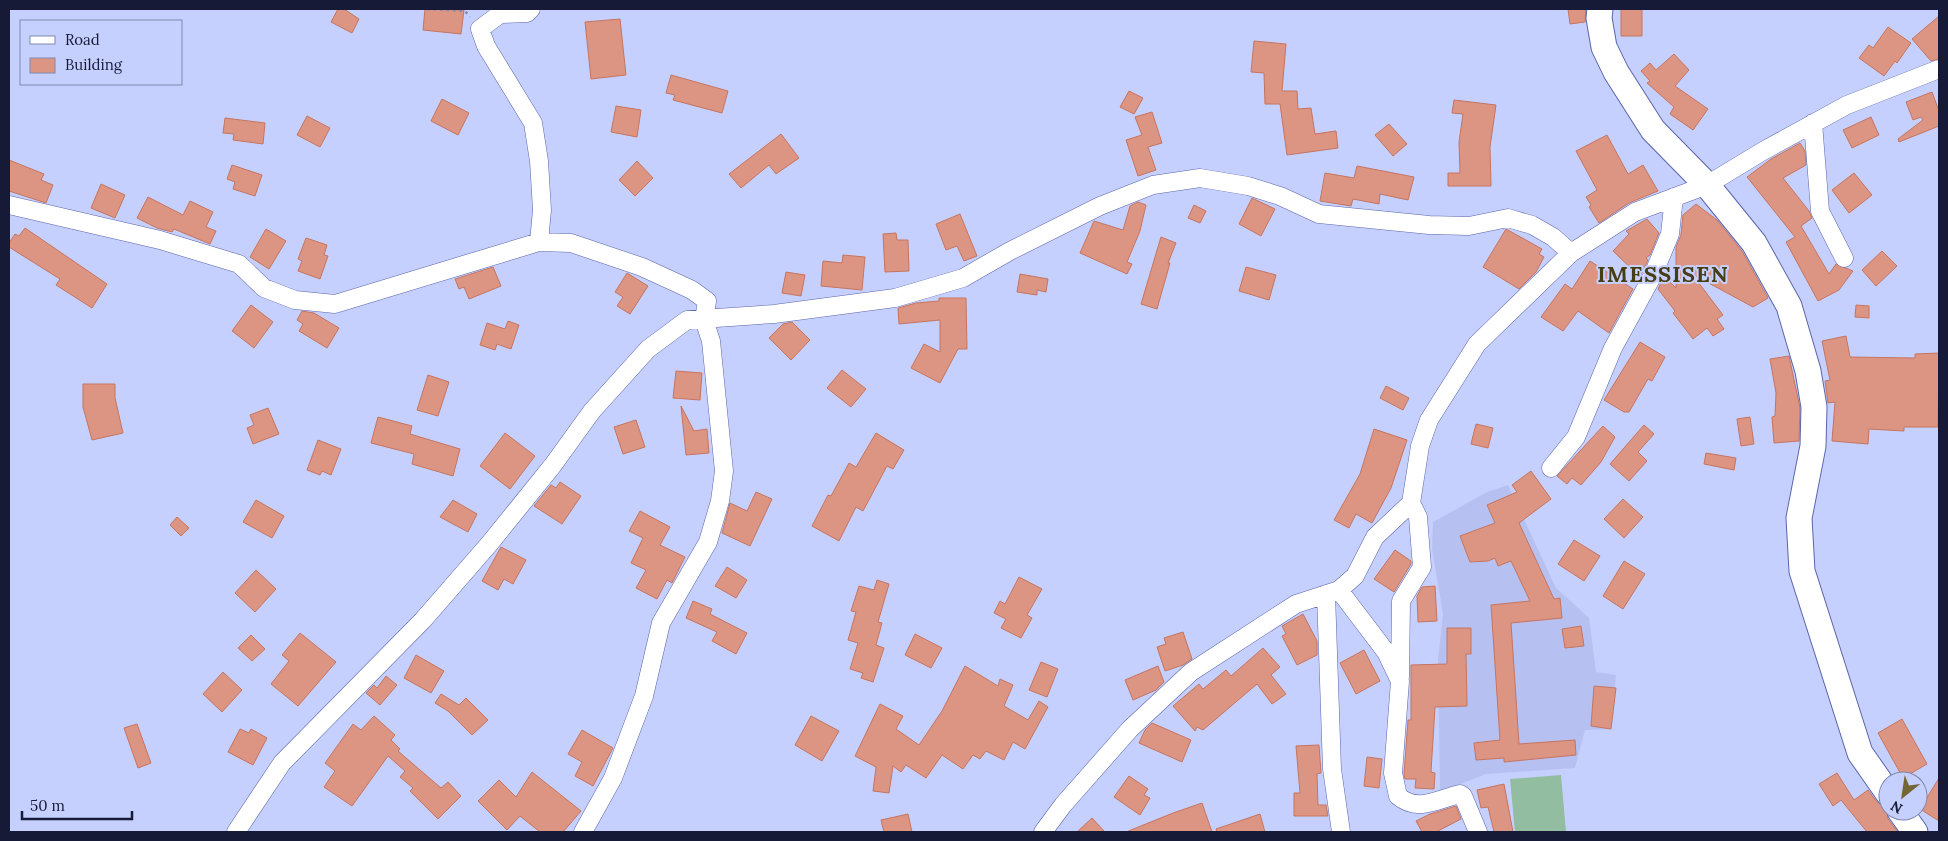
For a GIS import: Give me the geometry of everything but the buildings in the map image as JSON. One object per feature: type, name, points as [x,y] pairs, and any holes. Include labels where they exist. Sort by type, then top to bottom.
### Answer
[{"type":"street","points":[[532,9],[527,13],[500,14],[480,29],[486,46],[533,123],[540,161],[542,210],[539,242]]},
{"type":"street","points":[[1600,9],[1604,47],[1616,72],[1653,130],[1707,185],[1754,243],[1789,306],[1808,371],[1814,407],[1813,446],[1799,518],[1802,572],[1860,753],[1878,779]]},
{"type":"street","points":[[1478,832],[1463,796],[1460,794],[1425,805],[1411,804],[1398,796],[1394,773],[1400,681],[1400,602],[1422,567],[1418,517],[1412,503],[1420,446],[1429,420],[1477,344],[1571,253],[1635,212],[1707,185],[1847,105],[1939,70]]},
{"type":"street","points":[[1813,123],[1820,211],[1844,258]]},
{"type":"street","points":[[236,832],[282,763],[423,620],[548,472],[592,411],[648,348],[687,320],[774,314],[895,298],[963,278],[1010,251],[1100,206],[1153,185],[1200,178],[1248,186],[1280,196],[1319,214],[1459,225],[1508,218],[1532,225],[1553,237],[1571,253]]},
{"type":"street","points":[[1551,468],[1576,437],[1613,348],[1653,275],[1670,234],[1674,197]]},
{"type":"street","points":[[9,206],[160,240],[239,264],[264,288],[295,300],[335,304],[539,242],[571,243],[642,268],[692,290],[707,301],[704,320],[711,341],[724,471],[720,501],[708,542],[661,623],[640,705],[613,778],[583,832]]},
{"type":"street","points":[[1044,832],[1063,805],[1130,729],[1191,672],[1296,604],[1333,592],[1355,576],[1376,537],[1412,503]]},
{"type":"street","points":[[1333,592],[1386,652],[1400,681]]},
{"type":"street","points":[[1333,592],[1332,769],[1341,832]]},
{"type":"street","points":[[1907,821],[1915,832]]},
{"type":"path","points":[[427,9],[465,11],[480,29]]},
{"type":"shaded area","points":[[1508,485],[1556,588],[1589,618],[1596,672],[1616,675],[1611,729],[1585,730],[1575,768],[1486,774],[1440,792],[1438,660],[1443,614],[1432,549],[1433,522],[1487,492]]},
{"type":"green space","points":[[1561,775],[1566,832],[1515,832],[1510,779]]},
{"type":"district","name":"IMESSISEN","points":[[1663,274]]}]
